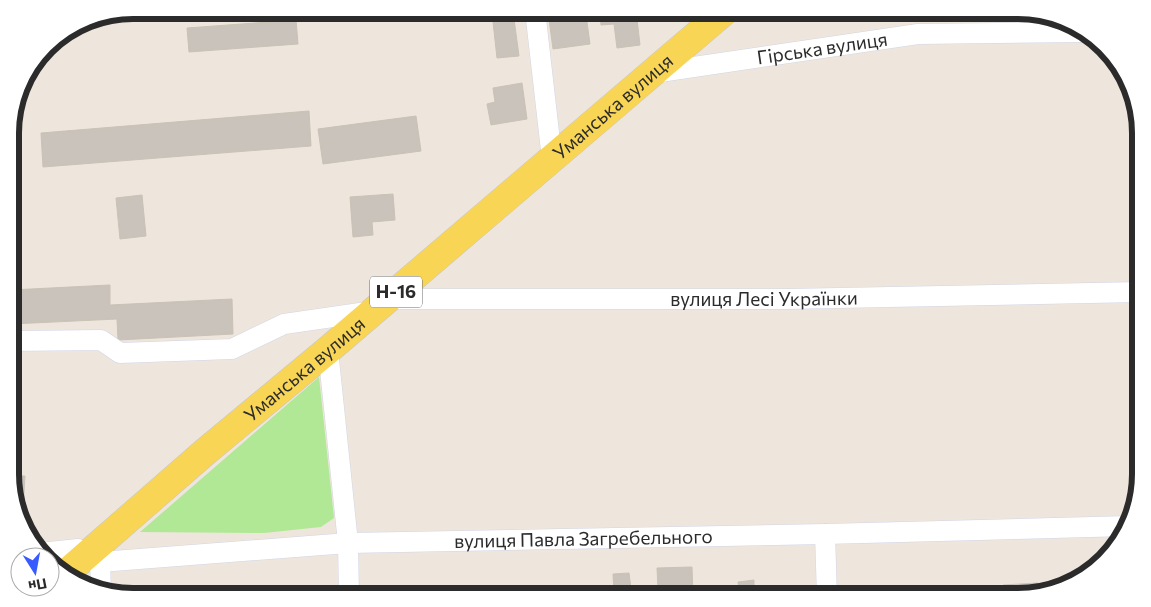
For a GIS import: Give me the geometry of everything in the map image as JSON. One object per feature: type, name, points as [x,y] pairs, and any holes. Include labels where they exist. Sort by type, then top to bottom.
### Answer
[{"type":"main road","name":"Уманська вулиця","points":[[72,570],[94,558],[205,452],[328,350],[715,19]]},
{"type":"street","points":[[536,19],[552,159]]},
{"type":"street","name":"Гірська вулиця","points":[[652,73],[918,34],[1072,32]]},
{"type":"street","name":"вулиця Лесі Українки","points":[[19,341],[101,340],[120,354],[232,348],[284,324],[381,305],[1132,292]]},
{"type":"street","points":[[328,350],[348,543],[349,588]]},
{"type":"street","name":"вулиця Павла Загребельного","points":[[60,551],[78,549],[94,558],[348,543],[1120,526]]},
{"type":"street","points":[[825,534],[827,588]]},
{"type":"street","points":[[94,558],[99,583]]},
{"type":"green space","points":[[319,377],[334,518],[321,527],[264,533],[140,532]]},
{"type":"building","points":[[514,19],[519,56],[497,58],[493,22]]},
{"type":"building","points":[[549,19],[587,19],[590,44],[553,49]]},
{"type":"building","points":[[601,19],[637,19],[640,45],[617,48],[614,24],[601,25]]},
{"type":"building","points":[[296,20],[298,44],[189,52],[187,28]]},
{"type":"building","points":[[522,83],[527,119],[491,125],[487,104],[495,102],[493,88]]},
{"type":"building","points":[[309,111],[311,146],[43,167],[41,133]]},
{"type":"building","points":[[416,116],[421,151],[323,164],[318,129]]},
{"type":"building","points":[[393,194],[395,220],[372,222],[373,235],[353,237],[350,197]]},
{"type":"building","points":[[142,195],[146,236],[120,239],[116,198]]},
{"type":"building","points":[[110,285],[110,305],[232,299],[233,334],[118,340],[117,319],[19,324],[19,290]]},
{"type":"building","points":[[19,476],[25,476],[23,505]]},
{"type":"building","points":[[692,567],[693,588],[658,588],[657,568]]},
{"type":"building","points":[[629,573],[631,588],[614,588],[613,574]]},
{"type":"building","points":[[754,580],[754,588],[739,588],[738,582]]},
{"type":"building","points":[[1038,583],[1038,586],[1003,588],[1003,585]]},
{"type":"building","points":[[147,586],[147,588],[125,588]]},
{"type":"building","points":[[770,586],[770,588],[754,588]]}]
